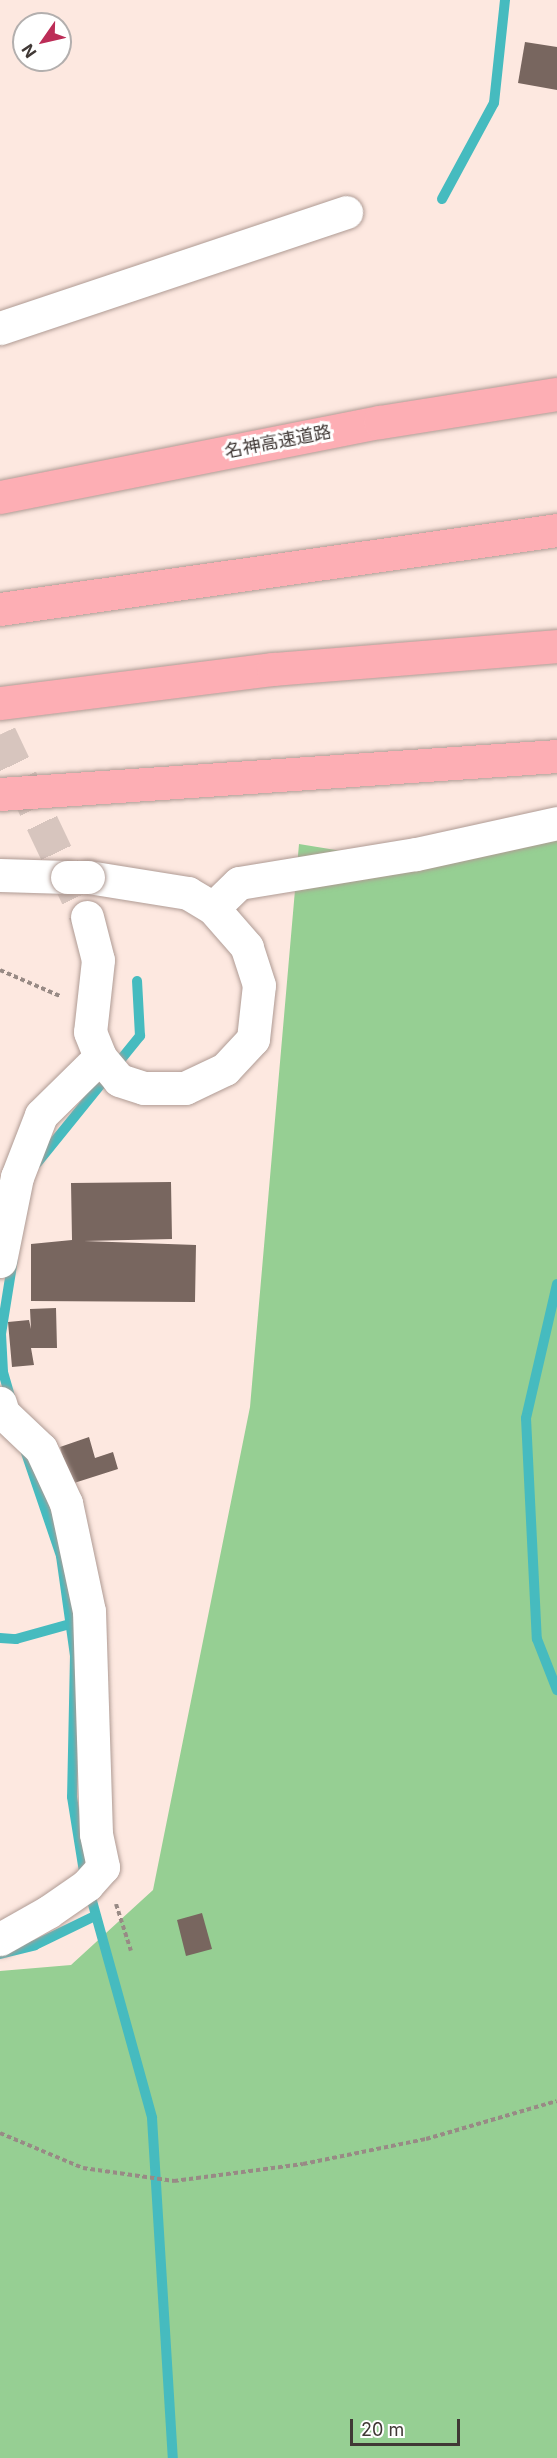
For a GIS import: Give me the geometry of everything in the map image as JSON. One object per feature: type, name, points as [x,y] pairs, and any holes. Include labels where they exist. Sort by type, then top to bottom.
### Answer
[{"type":"highway","name":"名神高速道路","points":[[0,496],[380,422],[557,394]]},
{"type":"highway","points":[[0,609],[557,530]]},
{"type":"highway","points":[[0,703],[273,669],[557,646]]},
{"type":"highway","points":[[0,794],[557,756]]},
{"type":"street","points":[[0,328],[346,212]]},
{"type":"street","points":[[0,875],[77,877],[188,897],[239,883],[416,854],[557,823]]},
{"type":"street","points":[[87,917],[98,960],[90,1032],[107,1065],[144,1088],[185,1088],[225,1069],[253,1040],[259,985],[247,947],[188,897]]},
{"type":"street","points":[[0,1261],[17,1177],[41,1115],[107,1065]]},
{"type":"street","points":[[0,1940],[48,1912],[87,1885],[103,1866],[96,1834],[89,1611],[66,1503],[41,1449],[3,1409]]},
{"type":"path","points":[[0,970],[68,1000]]},
{"type":"path","points":[[103,1866],[131,1952]]},
{"type":"path","points":[[0,2133],[82,2168],[170,2181],[303,2164],[426,2139],[557,2101]]},
{"type":"green space","points":[[557,830],[557,2458],[0,2458],[0,1971],[71,1965],[153,1890],[250,1407],[299,844],[354,853]]},
{"type":"building","points":[[525,42],[557,47],[557,90],[518,83]]},
{"type":"building","points":[[171,1182],[172,1239],[84,1241],[196,1245],[195,1302],[31,1301],[31,1244],[72,1240],[71,1183]]},
{"type":"building","points":[[56,1308],[57,1348],[31,1348],[34,1365],[12,1367],[8,1322],[29,1320],[31,1329],[30,1309]]},
{"type":"building","points":[[89,1437],[95,1458],[113,1452],[118,1469],[71,1484],[60,1447]]},
{"type":"building","points":[[202,1913],[212,1949],[186,1956],[177,1920]]},
{"type":"waterway","points":[[442,199],[494,103],[505,0]]},
{"type":"waterway","points":[[37,1163],[140,1036],[137,981]]},
{"type":"waterway","points":[[11,1400],[3,1372],[1,1334],[13,1259]]},
{"type":"waterway","points":[[557,1284],[526,1418],[537,1639],[557,1690]]},
{"type":"waterway","points":[[25,1450],[61,1556],[75,1656],[72,1797],[84,1872],[152,2118],[173,2458]]},
{"type":"waterway","points":[[0,1638],[16,1639],[70,1624]]},
{"type":"waterway","points":[[0,1954],[35,1945],[95,1916]]},
{"type":"tunnel","points":[[0,734],[87,917]]}]
